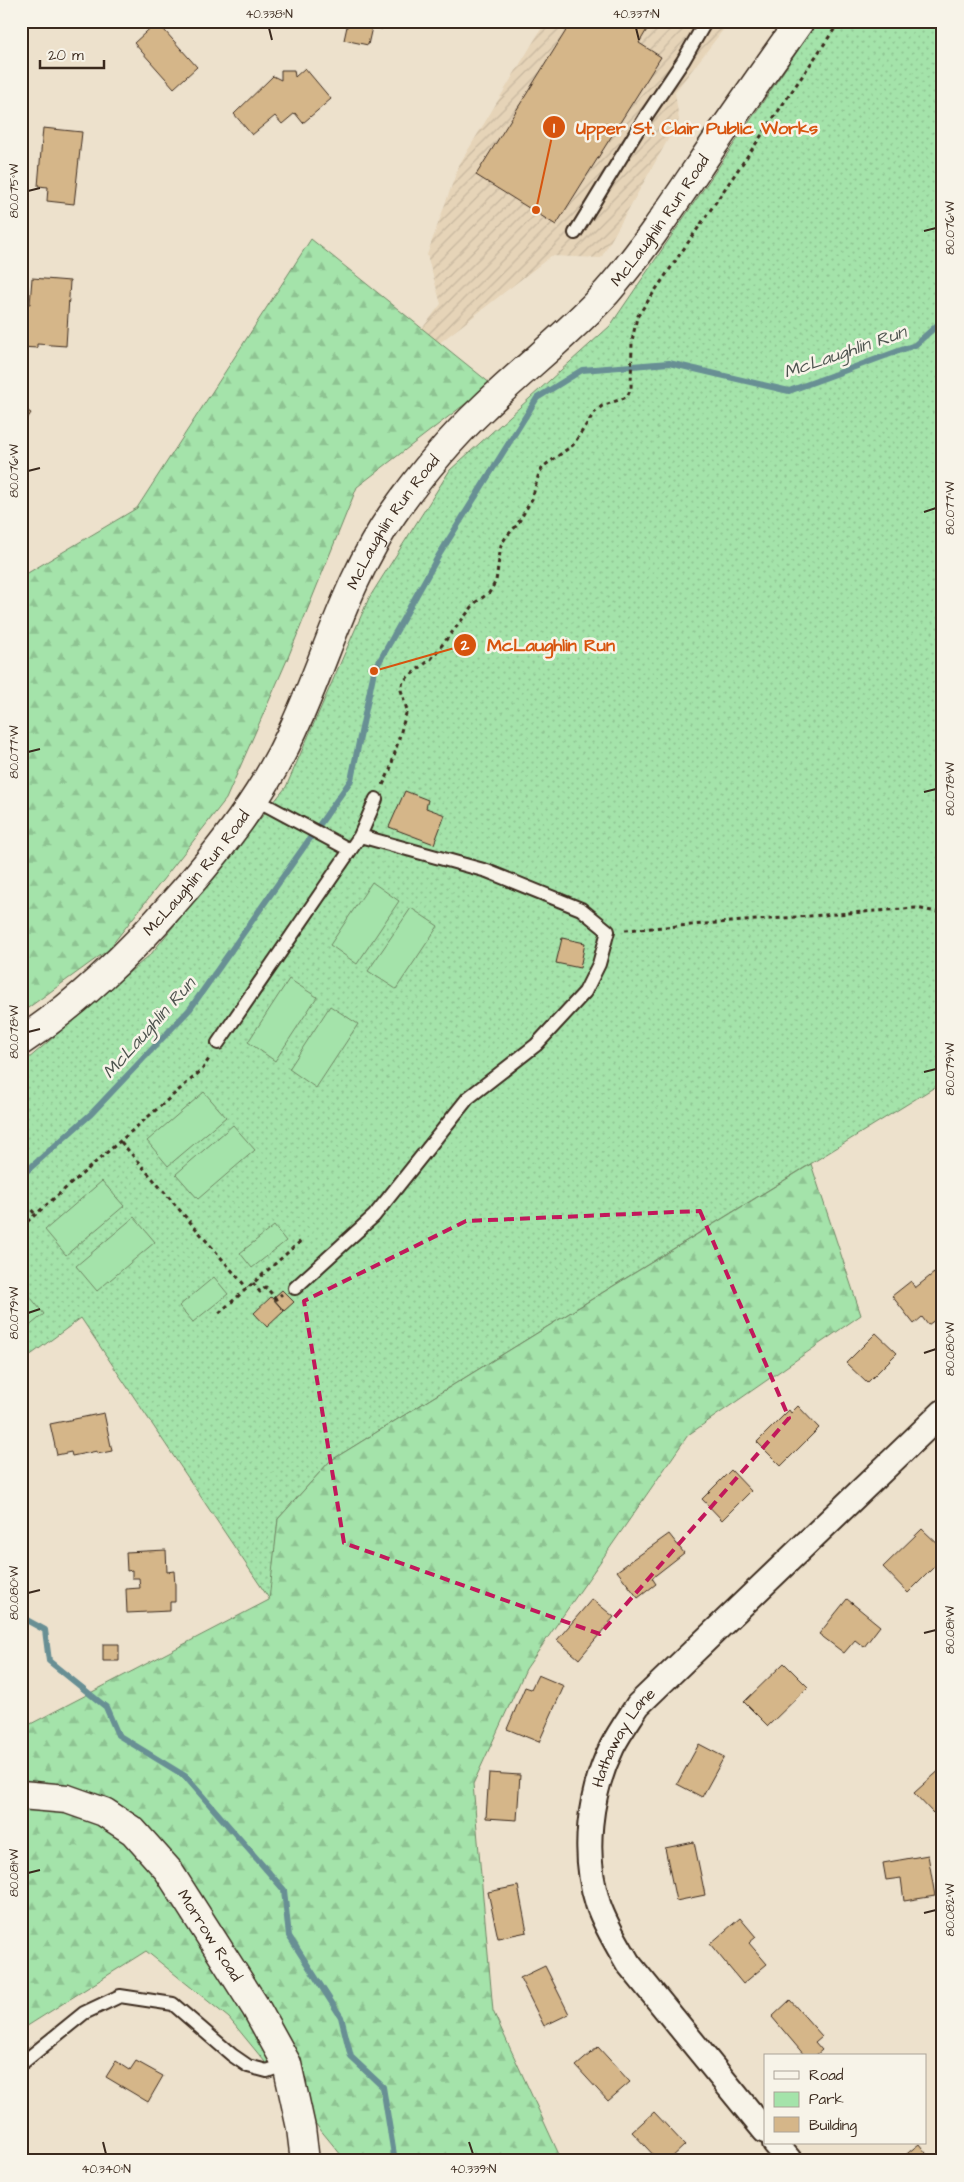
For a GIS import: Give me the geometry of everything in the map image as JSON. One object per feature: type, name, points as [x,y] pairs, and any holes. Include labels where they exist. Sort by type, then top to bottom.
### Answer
[{"type":"main road","name":"McLaughlin Run Road","points":[[21,1041],[52,1021],[86,994],[122,958],[202,871],[224,844],[255,799],[293,730],[348,595],[368,554],[391,516],[422,474],[449,442],[606,292],[657,228],[800,21]]},
{"type":"main road","name":"Morrow Road","points":[[21,1795],[67,1799],[104,1812],[133,1831],[168,1870],[256,2008],[287,2064],[301,2128],[305,2161]]},
{"type":"street","name":"Hathaway Lane","points":[[764,2130],[628,1963],[611,1933],[598,1904],[592,1873],[590,1833],[597,1784],[612,1746],[638,1705],[943,1412]]},
{"type":"street","points":[[776,2144],[790,2161]]},
{"type":"lane","points":[[575,233],[648,113],[688,53],[706,21]]},
{"type":"lane","points":[[255,799],[350,850]]},
{"type":"lane","points":[[218,1043],[360,836],[376,799]]},
{"type":"lane","points":[[295,1288],[374,1216],[468,1098],[536,1045],[585,992],[599,964],[608,931],[581,910],[487,871],[360,836]]},
{"type":"lane","points":[[21,2064],[84,2013],[120,1996],[173,2004],[232,2055],[248,2066],[267,2071],[287,2064]]},
{"type":"path","points":[[376,799],[390,770],[407,710],[401,690],[403,681],[431,659],[476,602],[489,593],[496,581],[501,545],[517,524],[532,498],[539,473],[544,466],[574,445],[594,413],[602,406],[627,397],[631,388],[632,340],[636,317],[840,21]]},
{"type":"path","points":[[608,931],[916,908],[943,913]]},
{"type":"path","points":[[21,1227],[202,1070],[218,1043]]},
{"type":"path","points":[[121,1142],[247,1288]]},
{"type":"path","points":[[21,1198],[36,1215]]},
{"type":"path","points":[[219,1313],[302,1240]]},
{"type":"path","points":[[253,1282],[260,1292],[266,1287],[276,1299]]},
{"type":"highlighted area","points":[[700,1211],[789,1418],[600,1634],[344,1543],[304,1301],[466,1221]]},
{"type":"shaded area","points":[[546,21],[730,21],[675,92],[679,120],[601,258],[551,256],[433,348],[418,334],[441,304],[427,255],[459,165]]},
{"type":"green space","points":[[818,21],[943,21],[943,1082],[330,1461],[278,1519],[270,1600],[81,1318],[21,1362],[21,1065],[151,954],[286,787],[369,598],[450,470],[610,326]]},
{"type":"green space","points":[[311,239],[491,384],[357,487],[287,660],[226,799],[108,950],[21,1013],[21,577],[137,508]]},
{"type":"green space","points":[[372,882],[399,901],[357,964],[330,945]]},
{"type":"green space","points":[[411,908],[438,926],[396,989],[368,971]]},
{"type":"green space","points":[[289,979],[317,997],[275,1061],[248,1042]]},
{"type":"green space","points":[[330,1006],[358,1024],[316,1088],[289,1069]]},
{"type":"green space","points":[[204,1092],[226,1117],[168,1166],[147,1141]]},
{"type":"green space","points":[[233,1125],[255,1150],[198,1199],[176,1174]]},
{"type":"green space","points":[[811,1164],[861,1315],[688,1435],[526,1669],[473,1784],[493,2011],[562,2161],[346,2161],[229,2018],[146,1951],[21,2030],[21,1729],[269,1600],[278,1519],[330,1461]]},
{"type":"green space","points":[[102,1181],[124,1206],[66,1255],[45,1230]]},
{"type":"green space","points":[[134,1217],[155,1242],[97,1291],[76,1266]]},
{"type":"green space","points":[[274,1226],[286,1241],[252,1268],[240,1253]]},
{"type":"green space","points":[[214,1277],[228,1294],[193,1322],[179,1306]]},
{"type":"green space","points":[[23,1288],[44,1314],[21,1333],[21,1289]]},
{"type":"building","points":[[345,21],[384,21],[382,29],[372,27],[368,45],[344,40],[348,22]]},
{"type":"building","points":[[572,21],[652,21],[639,43],[661,57],[556,225],[476,175]]},
{"type":"building","points":[[157,22],[197,67],[174,88],[134,43]]},
{"type":"building","points":[[305,68],[331,99],[303,123],[295,113],[282,124],[275,116],[252,135],[234,114],[273,76],[281,80],[281,70],[294,70],[295,77]]},
{"type":"building","points":[[43,128],[82,132],[74,204],[47,201],[48,187],[38,186]]},
{"type":"building","points":[[32,278],[70,281],[66,346],[37,344],[37,348],[21,347],[21,303],[30,304]]},
{"type":"building","points":[[21,407],[31,413],[21,428]]},
{"type":"building","points":[[405,791],[428,800],[426,808],[445,815],[434,844],[389,827]]},
{"type":"building","points":[[562,938],[585,943],[580,968],[556,963]]},
{"type":"building","points":[[934,1273],[943,1284],[943,1314],[928,1325],[922,1317],[914,1324],[892,1296],[911,1281],[915,1288]]},
{"type":"building","points":[[282,1290],[294,1302],[284,1311],[273,1298]]},
{"type":"building","points":[[271,1297],[284,1311],[267,1327],[254,1313]]},
{"type":"building","points":[[876,1333],[897,1353],[867,1383],[846,1363]]},
{"type":"building","points":[[798,1406],[819,1428],[781,1466],[757,1442],[789,1410],[791,1413]]},
{"type":"building","points":[[104,1413],[112,1451],[97,1454],[97,1451],[72,1456],[71,1452],[57,1455],[50,1424]]},
{"type":"building","points":[[731,1470],[751,1491],[722,1520],[702,1499]]},
{"type":"building","points":[[922,1529],[943,1549],[943,1558],[908,1593],[883,1567]]},
{"type":"building","points":[[669,1534],[684,1553],[652,1578],[656,1584],[638,1598],[617,1571]]},
{"type":"building","points":[[166,1550],[167,1572],[174,1571],[175,1585],[175,1602],[170,1602],[170,1611],[127,1613],[126,1589],[140,1588],[139,1578],[132,1578],[132,1570],[127,1571],[126,1552]]},
{"type":"building","points":[[592,1599],[614,1617],[579,1659],[557,1640]]},
{"type":"building","points":[[847,1599],[880,1626],[864,1647],[855,1640],[844,1653],[819,1634]]},
{"type":"building","points":[[103,1644],[119,1644],[119,1661],[103,1661]]},
{"type":"building","points":[[784,1663],[808,1687],[768,1726],[744,1702]]},
{"type":"building","points":[[538,1675],[564,1686],[539,1742],[507,1729],[525,1687],[531,1689]]},
{"type":"building","points":[[699,1744],[724,1757],[702,1797],[677,1784]]},
{"type":"building","points":[[943,1767],[943,1804],[933,1813],[914,1793]]},
{"type":"building","points":[[489,1773],[520,1775],[517,1820],[486,1818]]},
{"type":"building","points":[[694,1842],[705,1895],[676,1901],[665,1848]]},
{"type":"building","points":[[928,1855],[935,1896],[904,1901],[901,1878],[886,1880],[883,1863]]},
{"type":"building","points":[[518,1886],[527,1932],[498,1938],[488,1892]]},
{"type":"building","points":[[740,1918],[756,1937],[749,1943],[767,1964],[743,1984],[710,1944]]},
{"type":"building","points":[[545,1966],[569,2014],[544,2026],[520,1978]]},
{"type":"building","points":[[790,2000],[822,2036],[815,2042],[822,2050],[817,2054],[803,2054],[772,2017]]},
{"type":"building","points":[[598,2047],[630,2082],[608,2101],[576,2066]]},
{"type":"building","points":[[116,2061],[130,2070],[136,2061],[163,2076],[148,2102],[106,2077]]},
{"type":"building","points":[[654,2112],[685,2145],[668,2161],[659,2161],[632,2132]]},
{"type":"building","points":[[919,2144],[932,2161],[898,2161]]},
{"type":"waterway","name":"McLaughlin Run","points":[[21,1176],[91,1114],[190,1009],[351,780],[374,671],[439,555],[537,398],[582,370],[669,363],[789,391],[915,345],[943,320]]},
{"type":"waterway","points":[[21,1617],[45,1630],[49,1661],[106,1707],[118,1735],[185,1776],[284,1890],[289,1936],[341,2017],[351,2057],[383,2087],[395,2161]]},
{"type":"place","name":"Upper St. Clair Public Works","points":[[536,210]]},
{"type":"place","name":"McLaughlin Run","points":[[374,671]]}]
